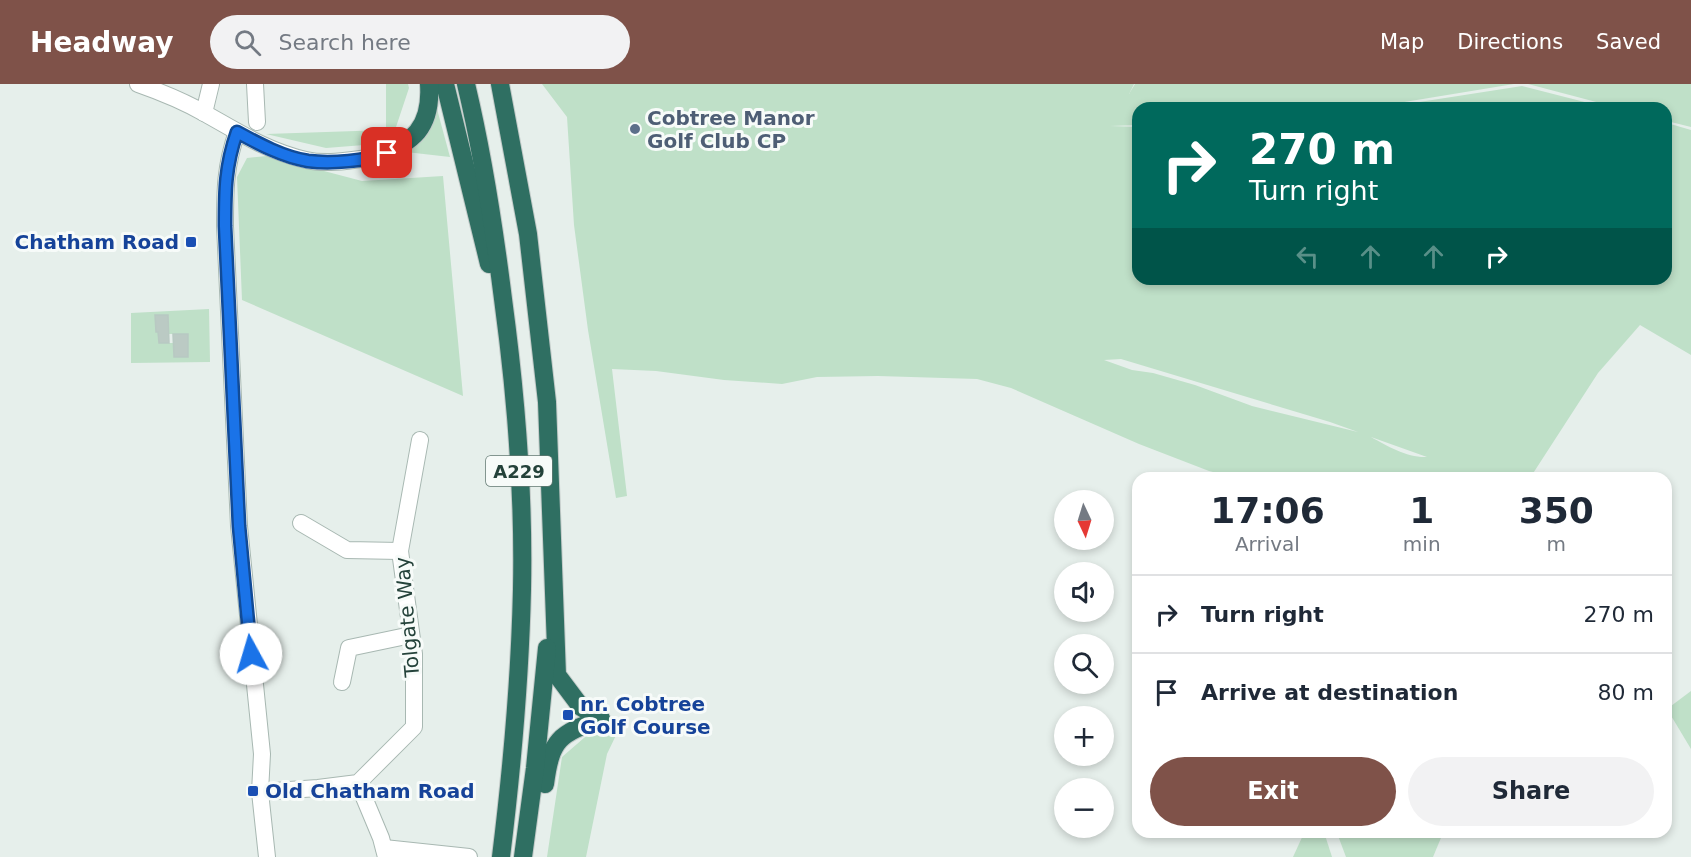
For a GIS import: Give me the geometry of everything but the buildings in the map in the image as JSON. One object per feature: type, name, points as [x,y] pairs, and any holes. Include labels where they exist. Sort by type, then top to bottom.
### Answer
[{"type":"highway","points":[[375,157],[400,148],[419,130],[426,117],[430,97],[429,84]]},
{"type":"highway","points":[[445,84],[510,353]]},
{"type":"highway","name":"A229","points":[[466,84],[494,223],[510,353],[519,472],[522,588],[514,739],[501,857]]},
{"type":"highway","name":"A229","points":[[500,84],[528,234],[544,380],[550,471],[552,554],[550,615],[535,768],[523,857]]},
{"type":"highway","points":[[534,857],[550,754],[564,734],[601,719],[580,708],[557,675],[552,554]]},
{"type":"street","points":[[138,84],[204,113],[262,145],[308,161],[348,161],[375,157]]},
{"type":"street","points":[[204,113],[211,84]]},
{"type":"street","points":[[255,84],[257,122]]},
{"type":"street","points":[[237,132],[225,179],[225,226],[239,526],[262,754],[260,792],[267,857]]},
{"type":"street","name":"Tolgate Way","points":[[358,783],[414,727],[414,654],[400,551],[420,440]]},
{"type":"street","points":[[301,523],[347,550],[400,551]]},
{"type":"street","points":[[342,682],[349,648],[411,635]]},
{"type":"street","points":[[260,792],[358,783],[385,853],[469,857]]},
{"type":"green space","points":[[386,84],[408,84],[409,88],[393,136],[364,145],[326,148],[266,134],[386,130]]},
{"type":"green space","points":[[542,84],[1134,84],[1129,94],[1135,84],[1514,84],[1404,102],[1132,102],[1132,125],[1110,126],[1132,127],[1132,285],[1672,285],[1672,124],[1691,130],[1691,355],[1640,325],[1598,373],[1534,472],[1213,472],[1139,444],[1011,388],[977,379],[817,377],[782,384],[724,380],[656,371],[612,369],[627,496],[616,498],[588,330],[574,225],[567,117]],"holes":[[[1121,359],[1358,432],[1252,406],[1195,385],[1153,373],[1132,370],[1104,360]],[[1371,437],[1427,457],[1405,453]]]},
{"type":"green space","points":[[1528,84],[1691,84],[1691,127],[1672,122],[1672,102],[1596,102]]},
{"type":"green space","points":[[1522,86],[1585,102],[1419,102]]},
{"type":"green space","points":[[434,98],[450,157],[406,152]]},
{"type":"green space","points":[[267,156],[362,181],[443,176],[463,396],[242,300],[237,177],[247,158]]},
{"type":"green space","points":[[209,309],[210,362],[131,363],[131,313]],"holes":[[[155,315],[168,315],[169,334],[188,334],[188,357],[174,357],[173,343],[159,343]]]},
{"type":"green space","points":[[1691,691],[1691,749],[1672,717],[1672,705]]},
{"type":"green space","points":[[619,729],[607,754],[586,857],[547,857],[562,757],[592,731]]},
{"type":"green space","points":[[1302,838],[1326,838],[1332,857],[1293,857]]},
{"type":"green space","points":[[1339,838],[1441,838],[1433,857],[1346,857]]},
{"type":"place","name":"Cobtree Manor Golf Club CP","points":[[635,129]]},
{"type":"place","name":"Chatham Road","points":[[191,242]]},
{"type":"place","name":"nr. Cobtree Golf Course","points":[[568,715]]},
{"type":"place","name":"Old Chatham Road","points":[[253,791]]},
{"type":"route","points":[[251,654],[239,526],[225,226],[225,179],[231,150],[237,132],[284,154],[308,161],[348,161],[387,153]]}]
